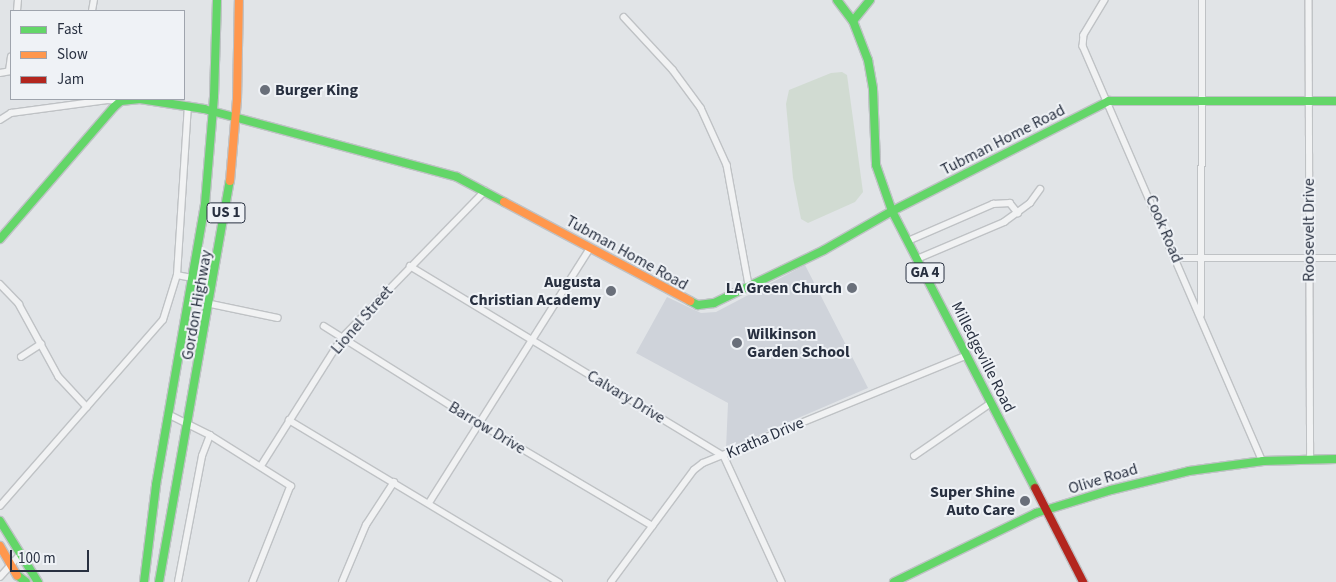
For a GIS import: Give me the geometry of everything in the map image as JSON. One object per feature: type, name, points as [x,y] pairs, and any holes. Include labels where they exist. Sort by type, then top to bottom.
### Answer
[{"type":"main road","name":"Gordon Highway","points":[[144,582],[156,485],[205,204],[213,112],[217,0]]},
{"type":"main road","name":"Gordon Highway","points":[[159,582],[228,203],[235,119],[239,0]]},
{"type":"main road","name":"GA 4","points":[[838,0],[853,21]]},
{"type":"main road","points":[[853,21],[870,0]]},
{"type":"main road","name":"Milledgeville Road","points":[[853,21],[868,60],[873,89],[876,165],[892,211],[1082,582]]},
{"type":"main road","name":"Tubman Home Road","points":[[146,100],[213,112],[418,165],[485,190],[698,305],[714,303],[749,284],[824,250],[892,211],[1109,101],[1203,99],[1336,101]]},
{"type":"main road","name":"Tubman Home Road","points":[[122,101],[131,100]]},
{"type":"main road","points":[[0,239],[122,101]]},
{"type":"main road","name":"Olive Road","points":[[894,582],[907,579],[1046,511],[1151,479],[1263,461],[1336,459]]},
{"type":"main road","points":[[135,582],[143,563],[156,485]]},
{"type":"main road","points":[[0,521],[38,582]]},
{"type":"main road","points":[[0,546],[19,578],[26,582]]},
{"type":"street","name":"Cook Road","points":[[1105,0],[1084,35],[1083,46],[1109,101],[1263,461]]},
{"type":"street","points":[[1201,317],[1203,259],[1202,0]]},
{"type":"street","name":"Roosevelt Drive","points":[[1309,0],[1310,459]]},
{"type":"street","points":[[624,17],[673,70],[701,108],[727,165],[749,284]]},
{"type":"street","points":[[0,73],[10,71]]},
{"type":"street","points":[[0,120],[11,113],[80,101],[122,101]]},
{"type":"street","points":[[0,506],[157,329],[170,303],[177,275],[188,107]]},
{"type":"street","points":[[917,259],[980,233],[1018,213],[1040,189]]},
{"type":"street","name":"Lionel Street","points":[[261,466],[342,338],[485,190]]},
{"type":"street","points":[[908,241],[993,204],[1010,202],[1018,213]]},
{"type":"street","points":[[429,503],[477,422],[590,248]]},
{"type":"street","points":[[1176,258],[1336,258]]},
{"type":"street","name":"Calvary Drive","points":[[410,266],[724,456]]},
{"type":"street","points":[[177,275],[193,278]]},
{"type":"street","points":[[0,284],[19,304],[65,385],[87,407]]},
{"type":"street","points":[[211,304],[278,318]]},
{"type":"street","name":"Barrow Drive","points":[[324,326],[477,422],[653,526]]},
{"type":"street","points":[[21,357],[41,344]]},
{"type":"street","name":"Kratha Drive","points":[[611,582],[694,470],[967,355]]},
{"type":"street","points":[[914,456],[991,403]]},
{"type":"street","points":[[168,414],[210,435],[288,483],[292,491],[253,582]]},
{"type":"street","points":[[289,420],[559,582]]},
{"type":"street","points":[[178,582],[202,456],[210,435]]},
{"type":"street","points":[[724,456],[782,582]]},
{"type":"street","points":[[342,582],[366,525],[394,482]]},
{"type":"street","points":[[0,577],[20,555]]},
{"type":"shaded area","points":[[842,72],[847,75],[863,192],[855,202],[808,223],[801,219],[793,178],[786,104],[789,90],[831,73]]},
{"type":"shaded area","points":[[805,265],[868,388],[726,449],[728,403],[636,353],[667,297],[701,313],[716,312]]},
{"type":"traffic: fast","points":[[144,582],[156,485],[205,204],[214,96],[217,0]]},
{"type":"traffic: fast","points":[[837,0],[853,21],[868,60],[873,89],[876,165],[892,211],[1035,488]]},
{"type":"traffic: fast","points":[[853,21],[870,0]]},
{"type":"traffic: fast","points":[[0,239],[114,107],[121,101],[130,100]]},
{"type":"traffic: fast","points":[[146,100],[204,109],[457,177],[504,202]]},
{"type":"traffic: fast","points":[[690,301],[698,305],[714,303],[824,250],[892,211],[1109,101],[1336,101]]},
{"type":"traffic: fast","points":[[159,582],[230,181]]},
{"type":"traffic: fast","points":[[894,582],[1036,513],[1111,490],[1189,471],[1263,461],[1336,459]]},
{"type":"traffic: fast","points":[[0,521],[38,582]]},
{"type":"traffic: fast","points":[[17,575],[26,582]]},
{"type":"traffic: slow","points":[[230,181],[237,100],[239,0]]},
{"type":"traffic: slow","points":[[504,202],[690,301]]},
{"type":"traffic: slow","points":[[0,546],[17,575]]},
{"type":"traffic: jam","points":[[1035,488],[1083,582]]},
{"type":"place","name":"Burger King","points":[[265,90]]},
{"type":"place","name":"LA Green Church","points":[[852,288]]},
{"type":"place","name":"Augusta Christian Academy","points":[[611,291]]},
{"type":"place","name":"Wilkinson Garden School","points":[[737,343]]},
{"type":"place","name":"Super Shine Auto Care","points":[[1025,501]]}]
